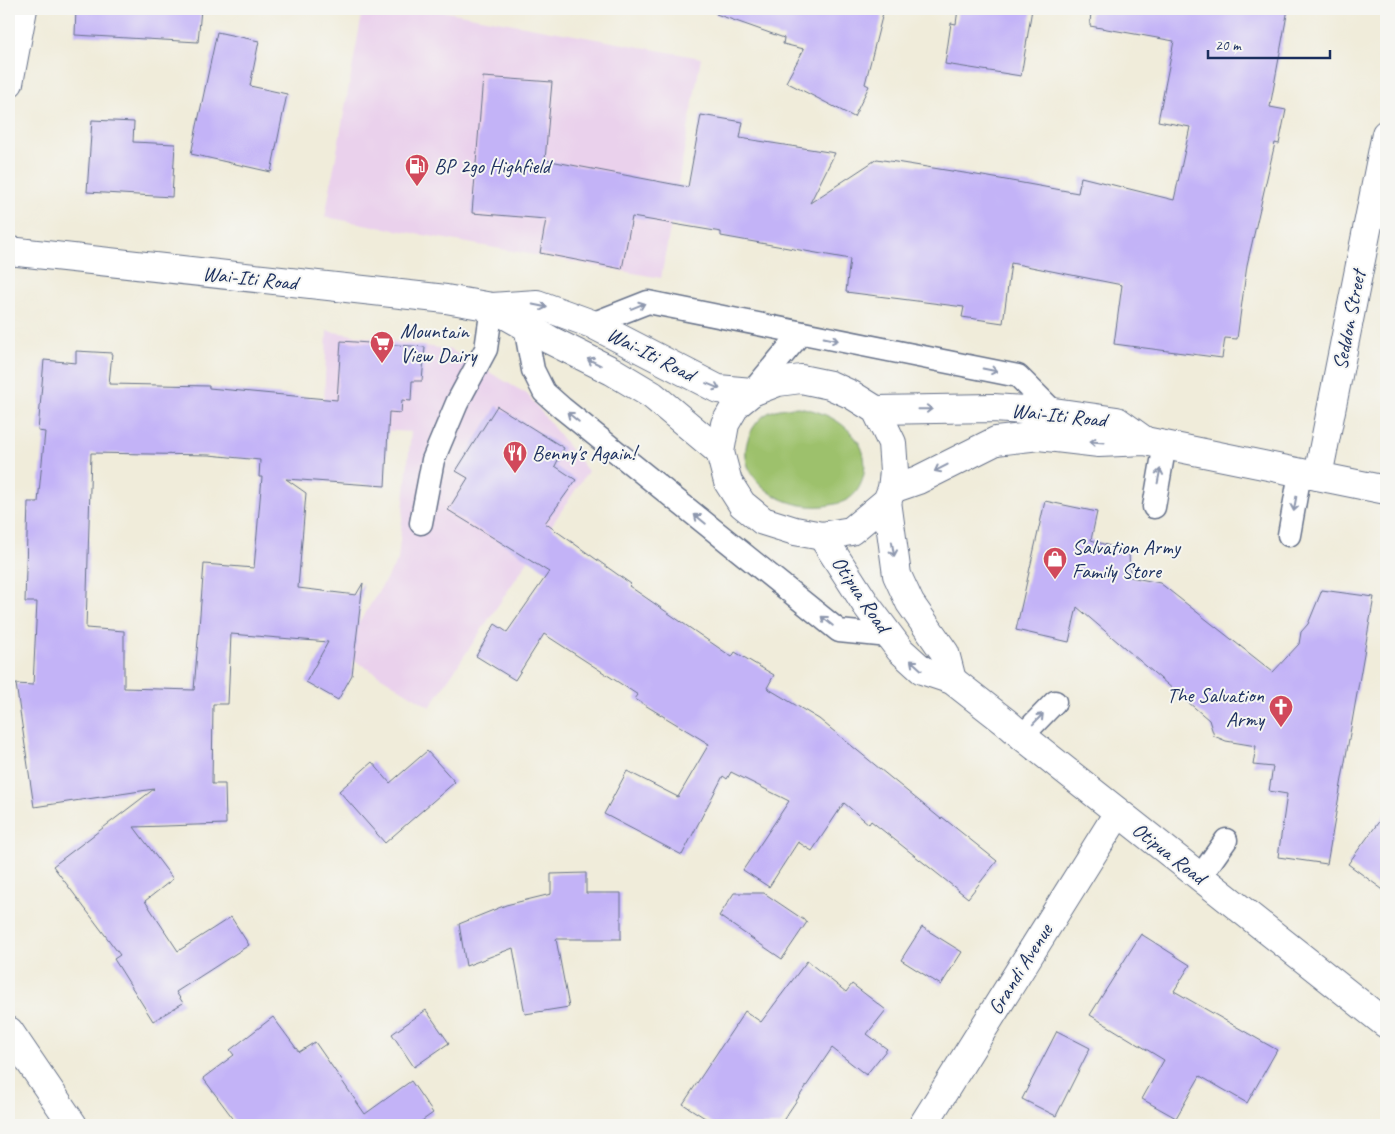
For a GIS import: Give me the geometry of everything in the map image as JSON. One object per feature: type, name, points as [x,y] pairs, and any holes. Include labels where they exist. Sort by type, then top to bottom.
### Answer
[{"type":"street","points":[[9,83],[22,9]]},
{"type":"street","name":"Seddon Street","points":[[1309,474],[1386,134]]},
{"type":"street","name":"Wai-Iti Road","points":[[9,251],[446,299],[492,307],[537,304],[592,324],[718,389],[752,392]]},
{"type":"street","name":"Wai-Iti Road","points":[[492,307],[550,340],[612,371],[652,395],[720,452]]},
{"type":"street","points":[[801,379],[830,385],[852,395],[876,410],[892,443],[894,471],[890,495],[851,531],[822,536],[795,531],[763,521],[742,504],[728,482],[720,452],[726,424],[736,405],[752,392],[778,382],[801,379]]},
{"type":"street","name":"Wai-Iti Road","points":[[876,410],[993,408],[1054,412],[1117,421],[1155,442]]},
{"type":"street","name":"Wai-Iti Road","points":[[890,495],[996,441],[1039,436],[1099,443],[1155,442],[1386,490]]},
{"type":"street","name":"Otipua Road","points":[[890,495],[897,575],[910,603],[945,653],[952,680]]},
{"type":"street","name":"Otipua Road","points":[[822,536],[867,606],[889,636],[900,650],[922,670],[952,680],[1386,1024]]},
{"type":"street","name":"Grandi Avenue","points":[[923,1125],[1118,813]]},
{"type":"street","points":[[9,1031],[73,1125]]},
{"type":"lane","points":[[592,324],[648,302],[1018,376],[1054,412]]},
{"type":"lane","points":[[421,523],[432,460],[457,403],[486,349],[492,307]]},
{"type":"lane","points":[[525,326],[534,370],[544,392],[562,408],[839,631],[889,636]]},
{"type":"lane","points":[[752,392],[801,333]]},
{"type":"lane","points":[[1154,507],[1155,442]]},
{"type":"lane","points":[[1289,535],[1309,474]]},
{"type":"lane","points":[[1022,736],[1055,702]]},
{"type":"lane","points":[[1200,877],[1226,840]]},
{"type":"shaded area","points":[[363,9],[431,9],[701,58],[661,278],[325,217]]},
{"type":"shaded area","points":[[327,331],[451,350],[527,394],[588,471],[430,707],[341,652],[398,560],[411,432],[323,426]]},
{"type":"green space","points":[[798,407],[816,411],[832,418],[847,429],[859,443],[865,464],[863,480],[860,487],[847,500],[824,506],[802,505],[790,502],[780,498],[761,485],[748,466],[746,451],[749,436],[762,417],[772,411]]},
{"type":"building","points":[[76,9],[201,9],[198,42],[75,35]]},
{"type":"building","points":[[716,9],[884,9],[865,84],[869,86],[854,117],[786,82],[804,49],[783,44],[784,38],[716,14]]},
{"type":"building","points":[[958,9],[1032,9],[1021,76],[945,64],[951,23],[956,24]]},
{"type":"building","points":[[1091,9],[1288,9],[1270,107],[1286,110],[1279,144],[1275,143],[1247,265],[1237,339],[1225,338],[1222,358],[1114,344],[1122,285],[1011,263],[1003,323],[962,317],[964,307],[846,292],[850,259],[721,236],[721,232],[632,217],[622,269],[540,253],[546,219],[472,213],[483,77],[552,82],[545,160],[688,187],[701,115],[743,122],[740,138],[835,153],[810,203],[877,159],[1078,193],[1081,177],[1174,200],[1190,127],[1158,121],[1174,41],[1090,26]]},
{"type":"building","points":[[217,32],[259,41],[250,86],[287,94],[271,172],[191,154]]},
{"type":"building","points":[[92,120],[134,122],[133,142],[175,144],[172,197],[87,192]]},
{"type":"building","points":[[341,341],[425,347],[422,381],[412,381],[411,401],[402,400],[401,413],[389,412],[385,486],[286,479],[306,493],[298,588],[356,595],[363,583],[352,675],[338,700],[306,682],[328,642],[231,634],[228,704],[213,704],[212,784],[225,784],[226,824],[134,827],[173,879],[145,901],[178,951],[231,917],[249,945],[176,992],[183,1003],[153,1021],[114,959],[120,955],[53,866],[154,789],[34,807],[16,684],[33,685],[37,602],[25,602],[28,502],[38,502],[45,432],[38,431],[44,360],[76,363],[76,351],[112,353],[109,384],[209,386],[209,388],[337,400]],"holes":[[[91,453],[209,455],[260,460],[259,477],[262,477],[254,568],[204,564],[194,690],[124,688],[124,631],[86,628]]]},
{"type":"building","points":[[497,406],[564,448],[555,466],[576,480],[545,523],[631,584],[629,586],[732,657],[735,652],[774,675],[767,688],[819,719],[941,819],[942,817],[997,861],[968,898],[871,821],[869,824],[844,803],[812,851],[798,842],[769,887],[743,870],[789,801],[731,772],[727,779],[723,776],[682,855],[604,814],[627,771],[678,797],[709,744],[635,699],[638,695],[544,634],[515,680],[476,656],[495,624],[507,632],[549,572],[448,510],[468,478],[456,471]]},
{"type":"building","name":"The Salvation Army","points":[[1045,501],[1097,512],[1091,540],[1129,552],[1130,577],[1160,583],[1273,672],[1299,644],[1301,632],[1308,624],[1322,590],[1374,597],[1327,864],[1278,857],[1287,794],[1269,791],[1273,767],[1253,765],[1256,746],[1226,741],[1214,736],[1209,720],[1077,607],[1069,642],[1016,630]]},
{"type":"building","points":[[427,751],[455,782],[385,843],[339,791],[372,762],[390,783]]},
{"type":"building","points":[[1386,812],[1386,892],[1348,864]]},
{"type":"building","points":[[586,873],[586,893],[621,893],[621,939],[556,939],[569,1007],[525,1014],[513,948],[466,966],[459,924],[506,905],[551,894],[551,874]]},
{"type":"building","points":[[734,893],[764,893],[807,922],[782,959],[719,916]]},
{"type":"building","points":[[922,927],[962,952],[941,985],[901,960]]},
{"type":"building","points":[[1141,934],[1190,965],[1174,991],[1277,1050],[1247,1103],[1200,1076],[1176,1118],[1142,1099],[1164,1060],[1090,1015]]},
{"type":"building","points":[[807,961],[846,992],[852,984],[886,1010],[867,1034],[887,1049],[866,1075],[832,1048],[780,1125],[716,1125],[683,1104],[745,1011],[761,1022]]},
{"type":"building","points":[[426,1010],[449,1043],[414,1067],[392,1034]]},
{"type":"building","points":[[273,1017],[299,1052],[315,1042],[365,1114],[411,1081],[433,1113],[416,1125],[238,1125],[203,1078],[234,1055],[230,1050]]},
{"type":"building","points":[[1057,1031],[1090,1048],[1056,1116],[1022,1099]]},
{"type":"place","name":"BP 2go Highfield","points":[[417,187]]},
{"type":"place","name":"Mountain View Dairy","points":[[382,364]]},
{"type":"place","name":"Benny's Again!","points":[[515,474]]},
{"type":"place","name":"Salvation Army Family Store","points":[[1055,580]]},
{"type":"place","name":"The Salvation Army","points":[[1281,728]]}]
